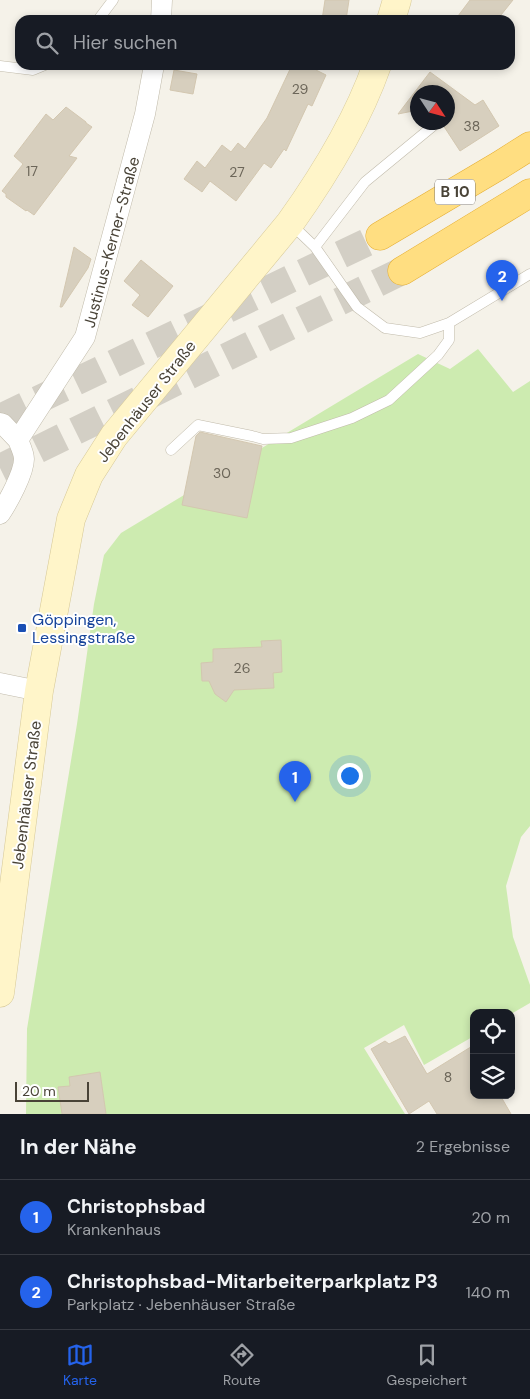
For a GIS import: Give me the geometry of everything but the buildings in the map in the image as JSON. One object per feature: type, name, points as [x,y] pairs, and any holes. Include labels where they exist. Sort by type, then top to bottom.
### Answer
[{"type":"highway","name":"B 10","points":[[380,236],[530,146]]},
{"type":"highway","name":"B 10","points":[[402,271],[530,193]]},
{"type":"main road","points":[[392,15],[397,0]]},
{"type":"main road","name":"Jebenhäuser Straße","points":[[0,994],[39,691],[71,519],[89,475],[114,436],[290,223],[327,168],[366,93],[375,70]]},
{"type":"street","points":[[162,0],[162,15]]},
{"type":"street","name":"Justinus-Kerner-Straße","points":[[18,440],[85,337],[145,114],[153,70]]},
{"type":"street","points":[[0,423],[18,440],[24,459],[8,502],[0,514]]},
{"type":"street","points":[[0,683],[39,691]]},
{"type":"lane","points":[[102,15],[113,0]]},
{"type":"lane","points":[[0,66],[15,68]]},
{"type":"lane","points":[[315,247],[365,182],[428,130]]},
{"type":"lane","points":[[290,223],[315,247],[356,307],[385,328],[420,332],[448,323],[530,274]]},
{"type":"lane","points":[[171,450],[198,425],[263,439],[290,438],[352,418],[389,400],[438,356],[449,340],[448,323]]},
{"type":"green space","points":[[478,349],[513,392],[530,381],[530,826],[521,837],[506,886],[513,937],[530,985],[530,1003],[515,1012],[515,1009],[470,1009],[470,1038],[424,1065],[404,1025],[364,1048],[405,1114],[26,1114],[27,1029],[77,724],[94,604],[104,555],[121,533],[418,354],[450,369]]},
{"type":"tunnel","points":[[0,418],[380,236]]},
{"type":"tunnel","points":[[0,468],[402,271]]},
{"type":"place","name":"Christophsbad-Mitarbeiterparkplatz P3","points":[[502,301]]},
{"type":"place","name":"Göppingen, Lessingstraße","points":[[22,628]]},
{"type":"place","name":"Christophsbad","points":[[295,802]]}]
